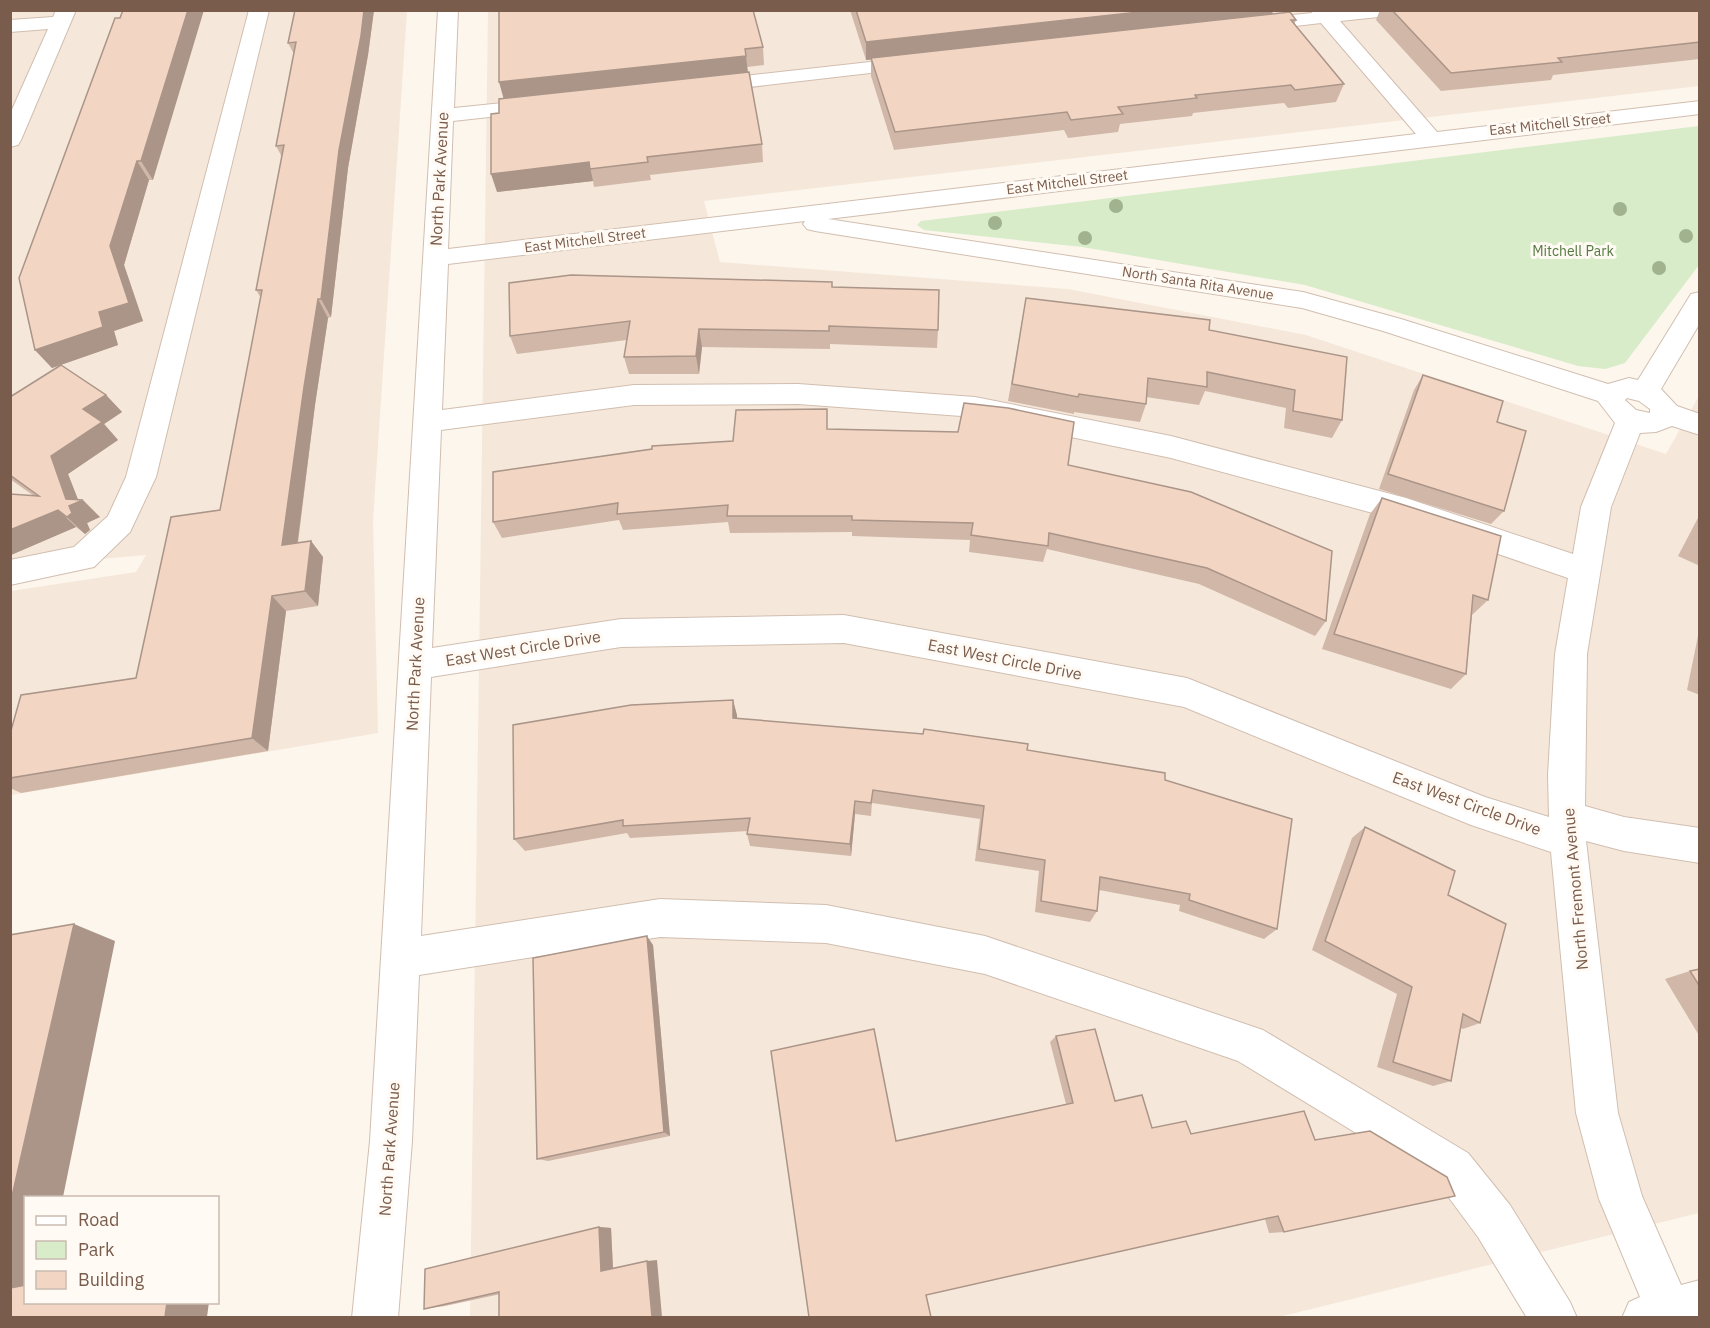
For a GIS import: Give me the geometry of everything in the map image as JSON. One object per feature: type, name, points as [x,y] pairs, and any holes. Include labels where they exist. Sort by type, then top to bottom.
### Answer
[{"type":"street","points":[[10,573],[83,558],[119,524],[141,477],[259,10]]},
{"type":"street","name":"North Park Avenue","points":[[375,1317],[391,1142],[448,10]]},
{"type":"street","points":[[1231,28],[1323,14],[1388,10]]},
{"type":"street","points":[[1323,14],[1431,138]]},
{"type":"street","points":[[10,26],[63,16]]},
{"type":"street","points":[[10,140],[63,16]]},
{"type":"street","points":[[689,88],[937,61]]},
{"type":"street","points":[[442,116],[560,103]]},
{"type":"street","name":"East Mitchell Street","points":[[435,258],[1700,107]]},
{"type":"street","name":"North Santa Rita Avenue","points":[[773,218],[1304,300],[1392,325],[1700,425]]},
{"type":"street","name":"North Fremont Avenue","points":[[1671,1312],[1621,1199],[1598,1113],[1568,830],[1566,775],[1571,654],[1596,507],[1638,405],[1700,300]]},
{"type":"street","points":[[426,422],[634,395],[798,394],[975,407],[1171,447],[1406,510],[1585,571]]},
{"type":"street","name":"East West Circle Drive","points":[[416,665],[621,633],[844,629],[1187,693],[1484,813],[1568,830],[1624,834],[1700,846]]},
{"type":"street","points":[[399,959],[660,918],[826,924],[985,955],[1249,1044],[1454,1168],[1494,1221],[1554,1317]]},
{"type":"shaded area","points":[[11,11],[407,11],[373,520],[378,733],[11,795],[11,591],[136,572],[146,555],[11,567]]},
{"type":"shaded area","points":[[488,11],[1699,11],[1699,86],[704,201],[720,262],[1068,289],[1306,335],[1666,454],[1699,396],[1699,1213],[1279,1317],[470,1318]]},
{"type":"green space","name":"Mitchell Park","points":[[1699,126],[1699,265],[1625,363],[1605,369],[1578,366],[1305,285],[1082,247],[924,230],[917,225],[921,221]]},
{"type":"building","points":[[123,10],[188,10],[141,161],[137,161],[110,246],[129,303],[99,312],[103,327],[35,350],[19,278],[115,18],[120,18]]},
{"type":"building","points":[[295,10],[364,10],[339,150],[321,299],[318,299],[304,387],[282,545],[311,541],[305,591],[272,596],[252,738],[10,778],[10,734],[21,695],[136,678],[171,517],[220,510],[262,290],[256,290],[284,145],[276,146],[296,42],[288,43]]},
{"type":"building","points":[[499,10],[753,10],[763,47],[745,49],[746,56],[499,82]]},
{"type":"building","points":[[856,10],[1157,10],[866,42]]},
{"type":"building","points":[[1392,10],[1700,10],[1700,42],[1558,58],[1562,62],[1451,73]]},
{"type":"building","points":[[1290,12],[1296,20],[1291,20],[1344,84],[1295,90],[1291,85],[1195,95],[1197,98],[1118,107],[1123,114],[1071,120],[1067,112],[895,132],[871,58]]},
{"type":"building","points":[[749,72],[762,144],[647,157],[648,162],[590,169],[589,162],[491,174],[491,114],[499,113],[499,99]]},
{"type":"building","points":[[571,275],[832,282],[832,287],[939,290],[938,330],[829,326],[829,331],[699,329],[696,356],[624,357],[630,321],[510,336],[509,283]]},
{"type":"building","points":[[1026,298],[1210,320],[1209,330],[1347,357],[1342,420],[1293,411],[1295,390],[1207,372],[1207,387],[1148,378],[1146,404],[1079,394],[1078,397],[1012,384]]},
{"type":"building","points":[[61,365],[106,395],[83,409],[102,422],[51,456],[66,499],[83,500],[69,506],[72,513],[67,517],[58,510],[10,530],[10,494],[39,496],[10,475],[10,397]]},
{"type":"building","points":[[1423,375],[1503,401],[1497,422],[1526,431],[1504,511],[1388,474]]},
{"type":"building","points":[[964,403],[1008,408],[1074,422],[1068,465],[1191,492],[1332,551],[1326,621],[1207,568],[1049,533],[1048,546],[971,535],[973,523],[852,520],[852,516],[727,516],[728,505],[617,514],[618,503],[493,522],[493,472],[652,449],[652,446],[733,441],[736,410],[827,409],[827,429],[958,432]]},
{"type":"building","points":[[1382,498],[1501,536],[1488,600],[1473,595],[1466,674],[1334,634]]},
{"type":"building","points":[[733,700],[733,718],[923,734],[924,729],[1028,744],[1027,750],[1165,773],[1165,780],[1292,819],[1277,929],[1189,900],[1190,894],[1100,877],[1097,911],[1041,901],[1045,860],[979,849],[984,806],[873,790],[871,803],[855,801],[850,844],[747,834],[750,818],[623,826],[623,820],[514,839],[513,725],[631,705]]},
{"type":"building","points":[[1365,827],[1455,871],[1448,895],[1506,924],[1480,1023],[1463,1014],[1451,1081],[1393,1062],[1412,987],[1325,941]]},
{"type":"building","points":[[74,924],[10,1205],[10,935]]},
{"type":"building","points":[[647,936],[664,1132],[537,1159],[533,958]]},
{"type":"building","points":[[1700,969],[1700,987],[1690,971]]},
{"type":"building","points":[[874,1029],[896,1141],[1073,1103],[1056,1036],[1095,1029],[1115,1101],[1142,1095],[1152,1128],[1186,1121],[1191,1134],[1304,1111],[1315,1140],[1370,1131],[1447,1177],[1455,1196],[1284,1232],[1278,1216],[926,1295],[931,1317],[809,1317],[771,1051]]},
{"type":"building","points":[[599,1227],[601,1271],[647,1261],[652,1317],[499,1317],[499,1292],[424,1309],[425,1269]]},
{"type":"building","points":[[24,1285],[24,1304],[167,1304],[165,1317],[10,1317],[10,1288]]}]
